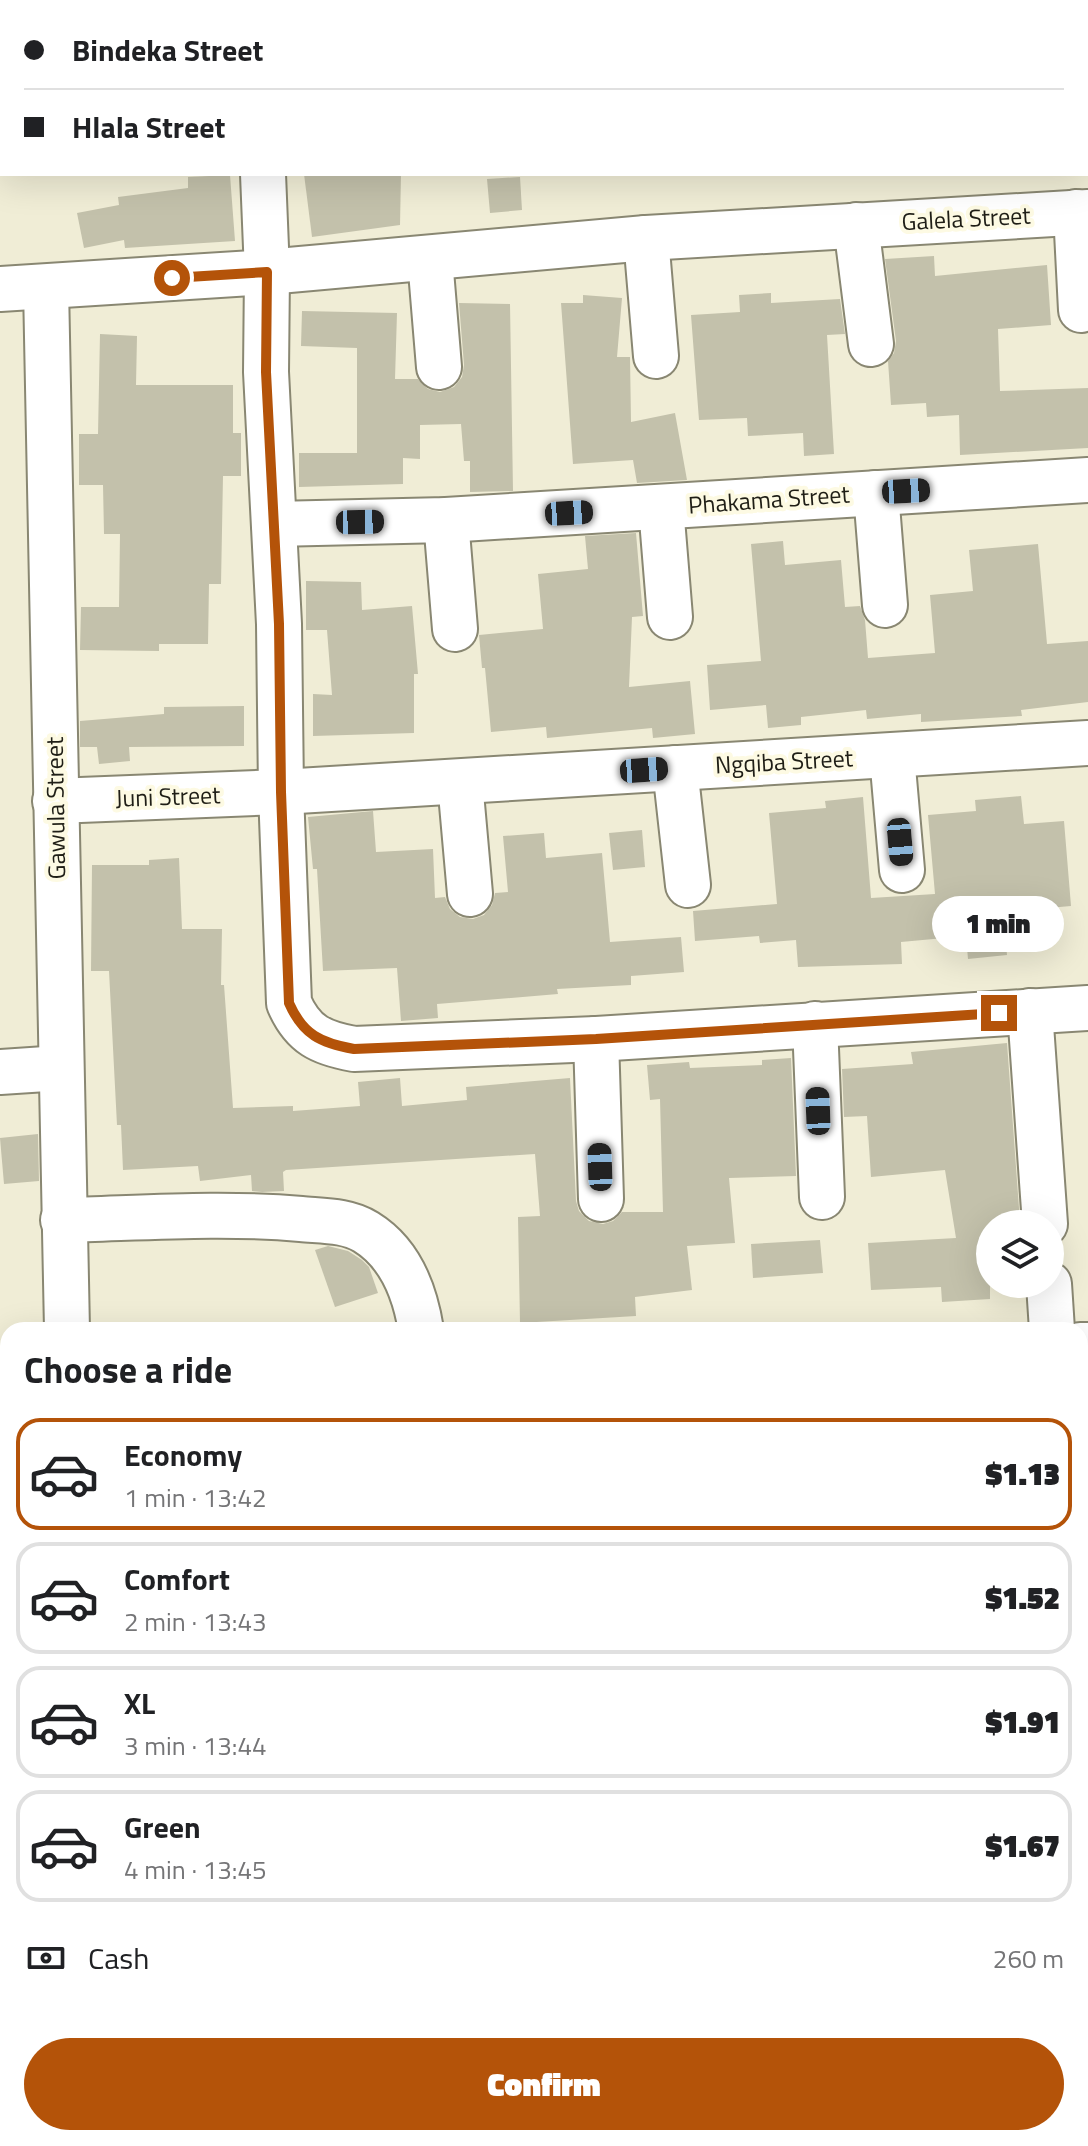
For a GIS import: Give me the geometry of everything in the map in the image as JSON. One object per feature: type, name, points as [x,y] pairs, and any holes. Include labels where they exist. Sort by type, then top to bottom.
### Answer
[{"type":"street","points":[[263,176],[267,272],[266,372],[279,624],[281,792],[289,1003],[309,1033],[327,1044],[354,1049],[596,1039],[1088,1008]]},
{"type":"street","name":"Galela Street","points":[[0,289],[267,272],[646,238],[1082,212],[1081,310]]},
{"type":"street","points":[[856,225],[871,344]]},
{"type":"street","points":[[646,238],[656,356]]},
{"type":"street","points":[[430,259],[439,367]]},
{"type":"street","name":"Gawula Street","points":[[46,287],[67,1322]]},
{"type":"street","name":"Phakama Street","points":[[274,524],[446,520],[1088,481]]},
{"type":"street","name":"Phakama Street","points":[[876,493],[885,605]]},
{"type":"street","name":"Phakama Street","points":[[661,507],[670,617]]},
{"type":"street","points":[[446,520],[455,629]]},
{"type":"street","name":"Ngqiba Street","points":[[281,792],[1088,743]]},
{"type":"street","points":[[892,756],[902,870]]},
{"type":"street","points":[[675,768],[688,885]]},
{"type":"street","points":[[460,782],[470,894]]},
{"type":"street","name":"Juni Street","points":[[55,801],[281,792]]},
{"type":"street","points":[[1030,1011],[1044,1210]]},
{"type":"street","points":[[815,1024],[822,1197]]},
{"type":"street","points":[[596,1039],[601,1199]]},
{"type":"street","points":[[0,1072],[61,1068]]},
{"type":"street","points":[[63,1220],[250,1214],[345,1223],[364,1231],[396,1257],[419,1322]]},
{"type":"street","points":[[1050,1298],[1051,1322]]},
{"type":"building","points":[[230,176],[235,241],[125,248],[124,240],[84,248],[77,213],[119,205],[118,197],[188,188],[188,177]]},
{"type":"building","points":[[304,176],[401,176],[400,225],[312,237]]},
{"type":"building","points":[[520,177],[522,210],[490,213],[487,179]]},
{"type":"building","points":[[934,256],[935,276],[1047,265],[1051,325],[998,329],[1000,391],[1088,388],[1088,448],[960,455],[959,415],[927,417],[926,403],[891,405],[888,361],[894,353],[896,341],[885,259]]},
{"type":"building","points":[[771,293],[771,303],[840,299],[845,334],[827,335],[834,454],[804,456],[803,433],[748,436],[747,418],[699,420],[691,315],[740,312],[739,295]]},
{"type":"building","points":[[583,295],[622,298],[617,357],[630,357],[631,422],[675,413],[687,480],[637,483],[633,460],[573,464],[561,303],[583,303]]},
{"type":"building","points":[[459,303],[510,304],[513,491],[470,492],[470,461],[464,461],[461,424],[420,425],[420,459],[403,458],[403,484],[299,487],[299,453],[357,453],[357,348],[301,346],[302,311],[397,313],[395,379],[418,379],[428,389],[440,392],[454,387],[462,377],[464,365]]},
{"type":"building","points":[[100,334],[137,336],[136,385],[233,385],[233,433],[241,433],[241,476],[223,476],[221,584],[209,584],[208,644],[159,644],[159,651],[80,650],[81,607],[119,607],[120,534],[104,534],[103,485],[79,485],[79,434],[98,434]]},
{"type":"building","points":[[636,533],[643,616],[632,617],[629,687],[690,681],[695,734],[653,738],[652,728],[547,738],[546,727],[491,732],[479,635],[543,629],[538,574],[588,569],[585,536]]},
{"type":"building","points":[[783,541],[785,565],[841,560],[845,607],[860,606],[865,620],[868,658],[935,653],[930,595],[973,591],[969,550],[1038,544],[1047,644],[1088,641],[1088,702],[1021,710],[1022,716],[921,722],[921,714],[867,719],[866,710],[801,717],[801,725],[768,728],[766,705],[710,710],[707,665],[761,661],[751,544]]},
{"type":"building","points":[[306,581],[361,582],[362,610],[412,606],[418,674],[414,674],[414,733],[313,736],[313,694],[332,695],[327,630],[306,630]]},
{"type":"building","points":[[244,706],[244,746],[129,747],[130,761],[99,764],[97,747],[80,747],[80,721],[164,714],[164,707]]},
{"type":"building","points":[[1021,796],[1024,824],[1064,821],[1071,906],[1003,912],[1007,955],[968,959],[966,936],[901,942],[902,964],[798,967],[796,940],[760,943],[759,936],[695,941],[693,911],[777,904],[769,813],[826,808],[825,801],[863,797],[871,898],[935,894],[928,815],[976,811],[975,800]]},
{"type":"building","points":[[373,811],[376,852],[433,849],[435,898],[445,897],[450,909],[460,917],[473,919],[484,915],[492,905],[495,893],[508,892],[503,836],[544,833],[546,858],[602,853],[610,942],[681,937],[684,972],[631,976],[631,985],[557,989],[558,994],[437,1004],[438,1018],[401,1021],[397,968],[323,971],[317,869],[313,869],[308,817]]},
{"type":"building","points":[[642,830],[645,867],[613,870],[609,833]]},
{"type":"building","points":[[179,858],[182,929],[222,929],[221,985],[224,985],[233,1108],[293,1106],[293,1111],[360,1106],[358,1082],[400,1078],[402,1106],[467,1100],[466,1087],[570,1078],[576,1201],[579,1211],[589,1221],[603,1224],[613,1221],[622,1212],[663,1212],[660,1099],[650,1100],[647,1065],[689,1062],[690,1068],[762,1065],[762,1060],[791,1058],[796,1176],[729,1178],[735,1243],[687,1246],[692,1290],[635,1297],[636,1316],[520,1322],[518,1217],[540,1216],[535,1154],[286,1170],[283,1172],[284,1191],[262,1192],[252,1191],[251,1175],[200,1181],[198,1166],[123,1170],[121,1125],[117,1125],[109,971],[91,971],[92,865],[149,865],[149,860]]},
{"type":"building","points":[[1007,1043],[1019,1210],[976,1210],[976,1298],[990,1299],[942,1302],[941,1287],[871,1290],[868,1243],[956,1238],[945,1170],[871,1177],[867,1116],[844,1117],[842,1069],[913,1064],[911,1052]]},
{"type":"building","points":[[38,1134],[39,1181],[4,1184],[0,1138]]},
{"type":"building","points":[[820,1240],[823,1273],[753,1278],[751,1244]]},
{"type":"building","points":[[328,1246],[348,1251],[362,1260],[369,1267],[378,1293],[335,1307],[315,1250]]},
{"type":"route","points":[[172,278],[267,272],[266,372],[279,624],[281,792],[289,1003],[309,1033],[327,1044],[354,1049],[596,1039],[999,1013]]}]
